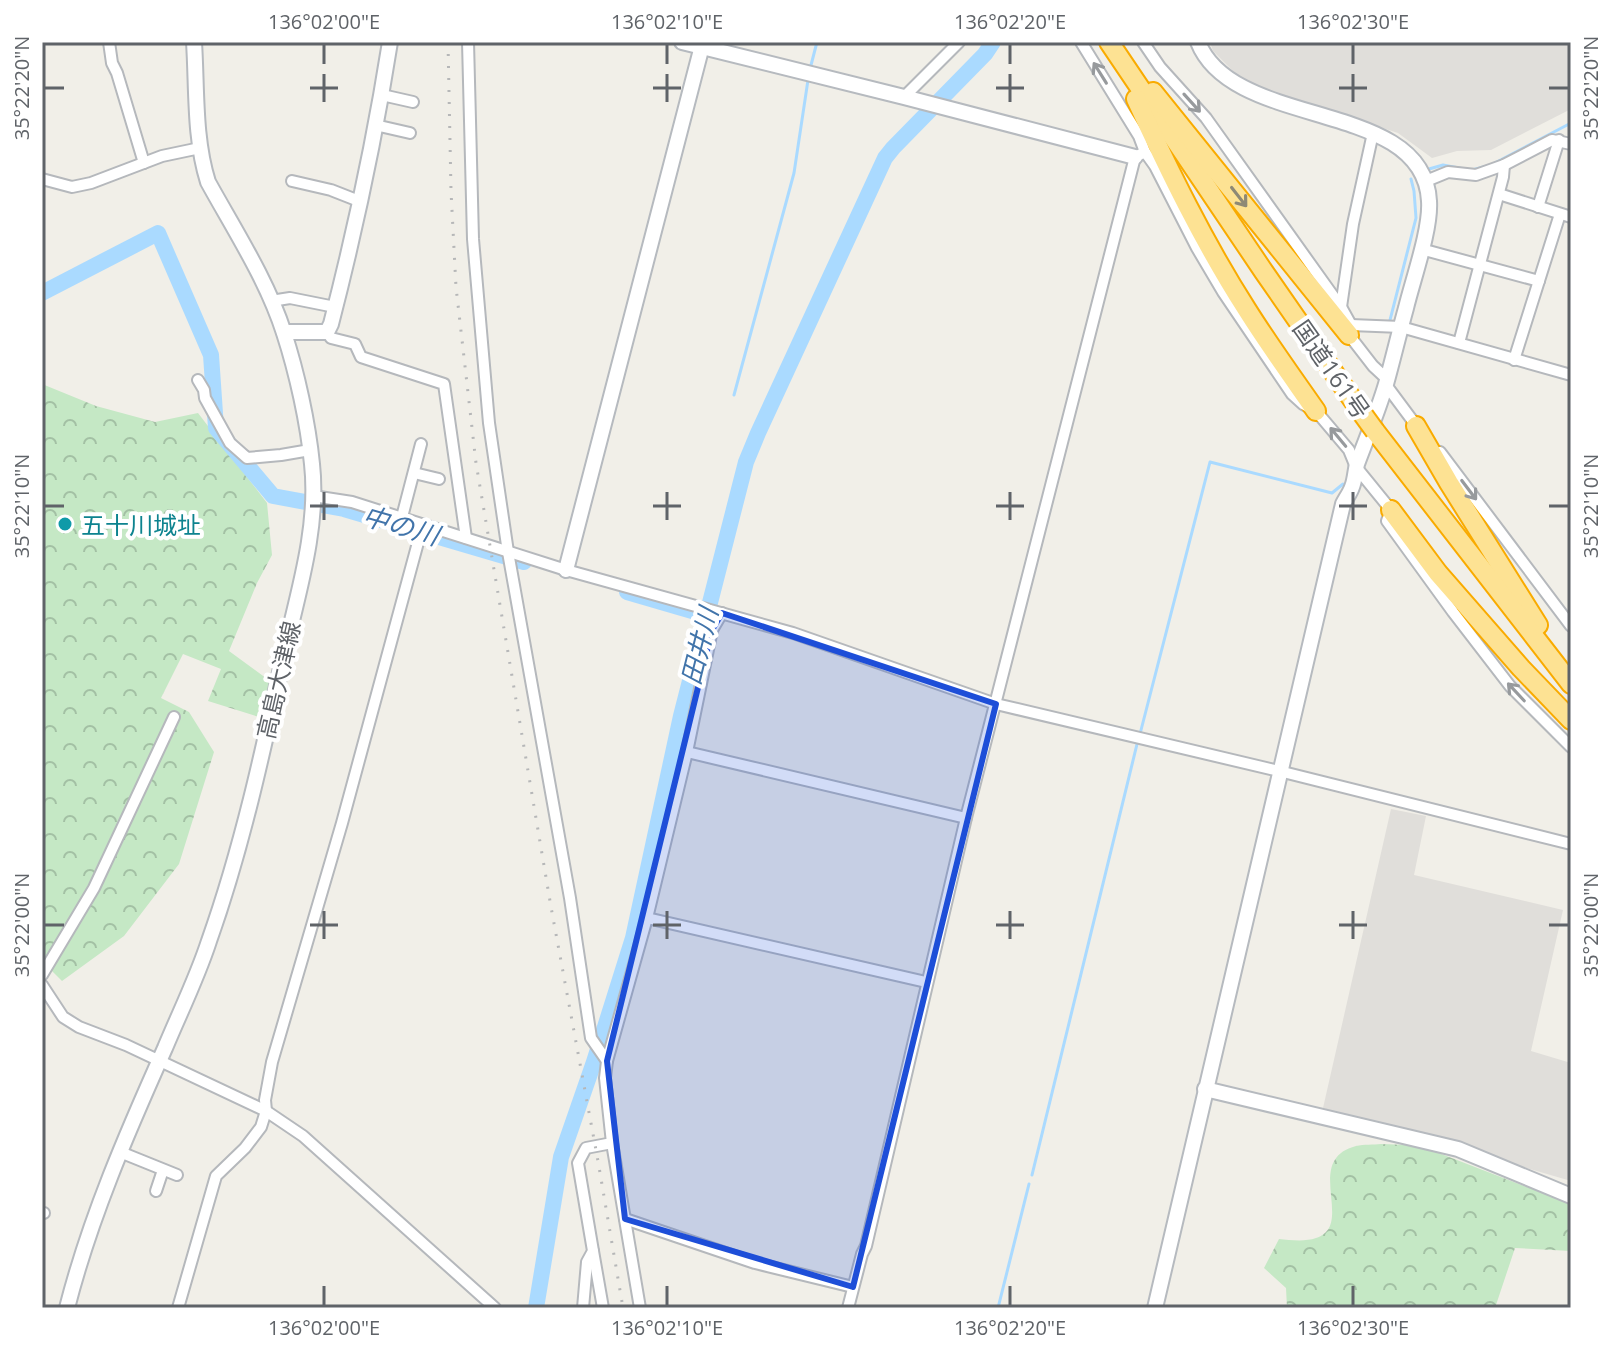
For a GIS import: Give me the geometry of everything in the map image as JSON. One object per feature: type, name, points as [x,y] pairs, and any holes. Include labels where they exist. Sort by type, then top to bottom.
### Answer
[{"type":"highway","points":[[1112,47],[1175,116],[1350,330]]},
{"type":"highway","points":[[1112,47],[1187,205],[1247,310],[1316,411]]},
{"type":"highway","name":"国道161号","points":[[1112,47],[1359,409],[1571,684]]},
{"type":"highway","points":[[1416,426],[1544,634],[1571,670]]},
{"type":"highway","points":[[1391,510],[1459,597],[1571,720]]},
{"type":"street","points":[[109,42],[112,63],[144,163]]},
{"type":"street","name":"高島大津線","points":[[67,1308],[100,1200],[210,940],[266,735],[307,549],[313,500],[310,450],[284,332],[252,262],[208,182],[203,166],[194,42]]},
{"type":"street","points":[[327,332],[359,201],[390,42]]},
{"type":"street","points":[[468,42],[473,239],[489,423],[591,1038],[605,1058]]},
{"type":"street","points":[[682,42],[702,44],[954,111],[1140,155],[1155,166],[1197,248],[1292,394],[1316,411],[1349,450],[1356,467],[1391,510],[1387,521],[1510,686],[1571,747]]},
{"type":"street","points":[[904,97],[959,42]]},
{"type":"street","points":[[848,1308],[869,1232],[966,818],[1140,155],[1140,134],[1081,42]]},
{"type":"street","points":[[1143,42],[1158,72],[1206,118],[1341,307],[1350,330],[1416,426],[1430,439],[1571,626]]},
{"type":"street","points":[[1155,1308],[1343,504],[1353,486],[1356,467],[1387,382],[1429,215],[1426,181],[1408,154],[1373,133],[1245,90],[1212,65],[1198,42]]},
{"type":"street","points":[[566,570],[702,44]]},
{"type":"street","points":[[382,95],[413,102]]},
{"type":"street","points":[[375,125],[410,133]]},
{"type":"street","points":[[1341,307],[1353,224],[1373,133]]},
{"type":"street","points":[[1426,181],[1448,172],[1476,175],[1504,165],[1552,140],[1571,144]]},
{"type":"street","points":[[1538,207],[1559,140]]},
{"type":"street","points":[[42,179],[72,187],[91,183],[162,156],[200,148]]},
{"type":"street","points":[[1459,343],[1504,165]]},
{"type":"street","points":[[292,181],[331,190],[359,201]]},
{"type":"street","points":[[1499,194],[1566,215],[1539,281],[1514,360]]},
{"type":"street","points":[[1421,249],[1539,281]]},
{"type":"street","points":[[271,301],[290,298],[335,307]]},
{"type":"street","points":[[1350,330],[1401,327],[1571,375]]},
{"type":"street","points":[[284,332],[327,332]]},
{"type":"street","points":[[327,332],[331,338],[355,344],[361,357],[444,384],[466,538]]},
{"type":"street","points":[[198,380],[230,443],[247,458],[310,450]]},
{"type":"street","points":[[402,517],[421,444]]},
{"type":"street","points":[[414,473],[439,479]]},
{"type":"street","points":[[313,500],[352,502],[566,570],[793,633],[996,704],[1571,844]]},
{"type":"street","points":[[178,1308],[216,1176],[245,1148],[261,1127],[266,1111],[272,1062],[345,815],[423,524]]},
{"type":"street","points":[[640,1308],[612,1143],[605,1058],[647,918],[687,752],[712,630],[722,613]]},
{"type":"street","points":[[42,975],[94,888],[174,717]]},
{"type":"street","points":[[687,752],[966,818]]},
{"type":"street","points":[[647,918],[926,982]]},
{"type":"street","points":[[42,985],[63,1017],[79,1027],[126,1045],[266,1111],[303,1136],[495,1308]]},
{"type":"street","points":[[1205,1089],[1458,1149],[1571,1196]]},
{"type":"street","points":[[603,1308],[578,1163],[586,1148],[612,1143]]},
{"type":"street","points":[[120,1152],[177,1175]]},
{"type":"street","points":[[156,1191],[163,1170]]},
{"type":"street","points":[[625,1219],[755,1263],[853,1287]]},
{"type":"street","points":[[583,1308],[587,1262],[593,1251]]},
{"type":"highlighted area","points":[[722,613],[996,704],[853,1287],[625,1219],[607,1061],[712,630]]},
{"type":"shaded area","points":[[1210,42],[1571,42],[1571,109],[1491,150],[1457,151],[1432,158],[1398,133],[1246,84],[1213,51]]},
{"type":"shaded area","points":[[1391,809],[1426,816],[1414,875],[1563,910],[1531,1051],[1571,1063],[1571,1181],[1323,1108]]},
{"type":"green space","points":[[42,384],[96,406],[155,422],[198,413],[267,503],[272,555],[229,651],[270,681],[262,718],[208,701],[221,669],[183,654],[161,698],[189,712],[214,752],[179,864],[124,936],[62,981],[42,961]]},
{"type":"green space","points":[[1410,1145],[1431,1150],[1571,1204],[1571,1251],[1515,1248],[1495,1308],[1287,1308],[1286,1288],[1264,1268],[1279,1239],[1312,1239],[1327,1231],[1332,1220],[1330,1178],[1333,1164],[1340,1153],[1356,1146]]},
{"type":"waterway","points":[[810,69],[817,42]]},
{"type":"waterway","name":"田井川","points":[[536,1308],[561,1157],[633,938],[681,716],[746,462],[885,158],[993,42]]},
{"type":"waterway","points":[[734,395],[794,173],[808,80]]},
{"type":"waterway","points":[[1472,170],[1491,165],[1571,123]]},
{"type":"waterway","points":[[1429,169],[1443,165],[1464,169]]},
{"type":"waterway","points":[[1389,324],[1416,218],[1411,179]]},
{"type":"waterway","name":"中の川","points":[[42,293],[158,233],[211,355],[216,428],[273,496],[344,509],[524,562]]},
{"type":"waterway","points":[[1140,734],[1210,462],[1332,493],[1343,484]]},
{"type":"waterway","name":"中の川","points":[[627,592],[706,615]]},
{"type":"waterway","points":[[1032,1175],[1138,740]]},
{"type":"waterway","points":[[998,1308],[1029,1184]]},
{"type":"railway","points":[[448,42],[456,287],[476,463],[623,1308]]},
{"type":"place","name":"五十川城址","points":[[65,524]]}]
